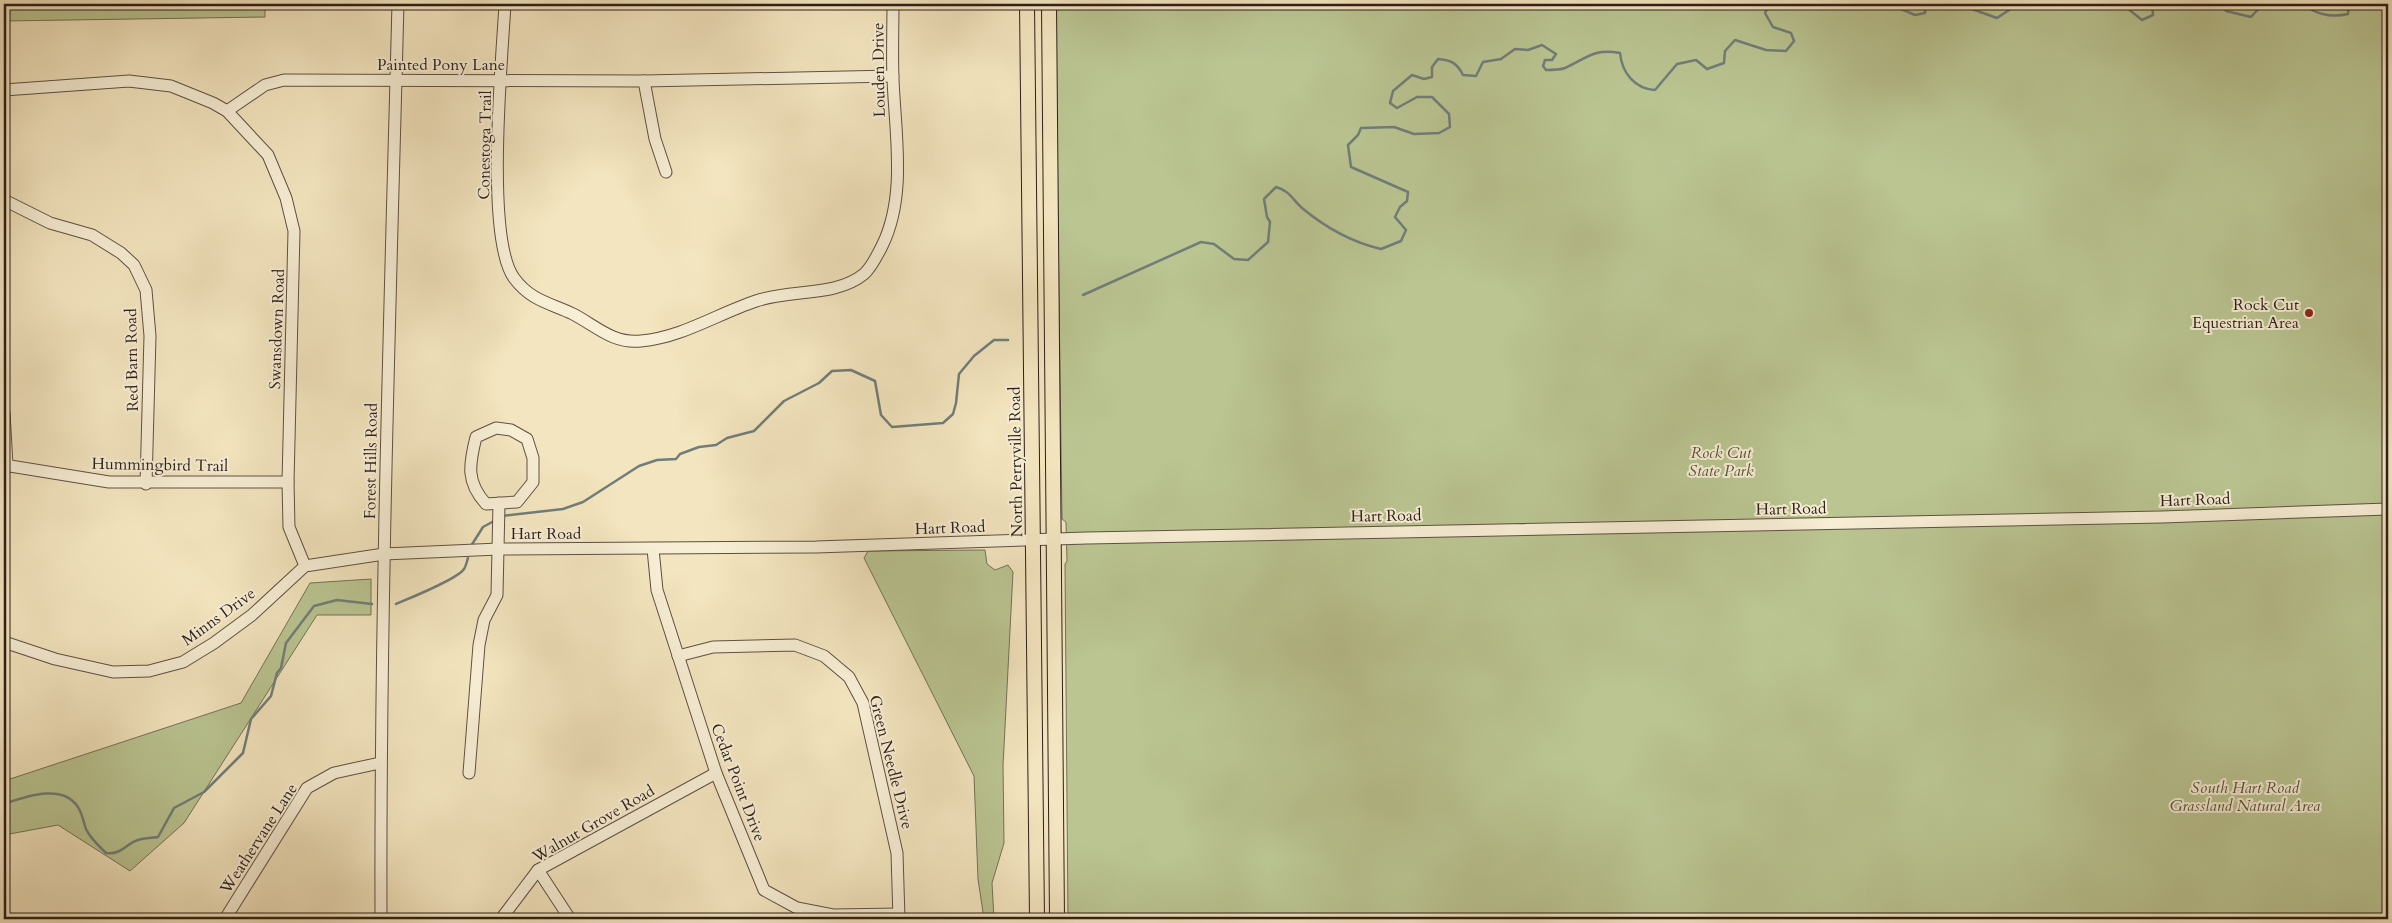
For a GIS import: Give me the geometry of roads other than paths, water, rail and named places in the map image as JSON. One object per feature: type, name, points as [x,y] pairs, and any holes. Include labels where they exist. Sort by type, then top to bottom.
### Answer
[{"type":"main road","name":"North Perryville Road","points":[[1027,4],[1037,919]]},
{"type":"main road","points":[[1049,4],[1052,538],[1058,919]]},
{"type":"street","name":"Forest Hills Road","points":[[381,919],[380,763],[398,4]]},
{"type":"street","name":"Conestoga Trail","points":[[500,227],[498,170],[506,4]]},
{"type":"street","name":"Louden Drive","points":[[500,227],[503,255],[512,276],[526,292],[549,306],[573,314],[600,332],[623,340],[639,341],[683,332],[754,301],[777,294],[814,292],[842,286],[865,273],[882,246],[891,221],[896,186],[893,4]]},
{"type":"street","name":"Painted Pony Lane","points":[[227,111],[251,92],[265,85],[284,80],[644,81],[893,76]]},
{"type":"street","points":[[4,90],[129,80],[171,86],[213,102],[227,111]]},
{"type":"street","points":[[644,81],[655,138],[666,172]]},
{"type":"street","name":"Swansdown Road","points":[[227,111],[268,155],[286,198],[294,231],[288,482],[289,527],[304,566]]},
{"type":"street","name":"Red Barn Road","points":[[4,200],[50,223],[92,235],[121,253],[134,265],[146,290],[150,336],[146,484]]},
{"type":"street","points":[[4,412],[5,465]]},
{"type":"street","points":[[496,428],[511,430],[527,439],[533,458],[533,482],[517,502],[499,503],[486,504],[475,491],[470,462],[476,437],[496,428]]},
{"type":"street","name":"Hummingbird Trail","points":[[5,465],[109,482],[146,484],[288,482]]},
{"type":"street","points":[[469,773],[479,645],[484,620],[497,595],[500,549],[499,503]]},
{"type":"street","name":"Hart Road","points":[[384,554],[500,549],[653,549],[902,545],[1052,538],[2162,517],[2388,509]]},
{"type":"street","name":"Cedar Point Drive","points":[[653,549],[657,590],[716,773],[764,890],[798,908],[834,915],[899,916]]},
{"type":"street","points":[[304,566],[384,554]]},
{"type":"street","name":"Minns Drive","points":[[4,642],[55,659],[113,672],[148,671],[183,662],[214,643],[252,615],[304,566]]},
{"type":"street","name":"Green Needle Drive","points":[[678,656],[714,647],[795,645],[824,656],[849,676],[863,703],[897,853],[899,916]]},
{"type":"street","name":"Weathervane Lane","points":[[225,919],[307,788],[334,773],[380,763]]},
{"type":"street","name":"Walnut Grove Road","points":[[501,919],[538,870],[716,773]]},
{"type":"street","points":[[538,870],[570,919]]},
{"type":"waterway","points":[[1083,295],[1201,242],[1214,244],[1234,259],[1248,260],[1268,242],[1270,222],[1267,217],[1264,199],[1276,187],[1288,193],[1302,208],[1320,222],[1349,238],[1381,249],[1401,241],[1406,230],[1395,217],[1400,207],[1407,201],[1408,192],[1351,167],[1348,145],[1358,135],[1361,128],[1394,127],[1414,134],[1439,133],[1450,127],[1449,114],[1432,97],[1417,97],[1397,108],[1390,103],[1393,91],[1412,75],[1424,79],[1432,77],[1432,67],[1438,59],[1453,63],[1463,75],[1476,76],[1483,62],[1501,59],[1515,49],[1528,50],[1542,45],[1556,54],[1552,60],[1545,60],[1543,66],[1546,70],[1565,68],[1597,53],[1620,53],[1621,60],[1631,79],[1641,87],[1655,90],[1677,64],[1696,60],[1707,69],[1724,63],[1725,51],[1735,40],[1766,50],[1786,51],[1794,41],[1791,33],[1773,27],[1765,13],[1770,4]]},
{"type":"waterway","points":[[1901,4],[1901,9],[1915,15],[1925,13],[1926,4]]},
{"type":"waterway","points":[[1969,4],[1969,8],[1997,18],[2009,10],[2009,4]]},
{"type":"waterway","points":[[2122,4],[2142,20],[2153,15],[2152,4]]},
{"type":"waterway","points":[[2222,4],[2226,11],[2251,17],[2263,4]]},
{"type":"waterway","points":[[2300,4],[2318,13],[2335,16],[2348,14],[2349,4]]},
{"type":"waterway","points":[[502,516],[563,509],[583,502],[639,466],[657,460],[676,459],[680,454],[699,447],[716,445],[727,438],[754,431],[784,401],[819,383],[832,371],[851,370],[875,381],[881,415],[892,427],[943,423],[953,414],[959,374],[974,356],[994,340],[1008,340]]},
{"type":"waterway","points":[[471,546],[483,527],[494,521]]},
{"type":"waterway","points":[[396,604],[453,578],[464,569],[468,558]]},
{"type":"waterway","points":[[4,804],[35,795],[56,794],[66,797],[74,802],[80,811],[86,829],[106,853],[120,851],[138,840],[158,837],[174,808],[204,792],[243,753],[251,719],[271,696],[277,673],[281,668],[286,643],[314,606],[337,600],[372,604]]},
{"type":"place","name":"Rock Cut Equestrian Area","points":[[2309,313]]},
{"type":"park label","name":"Rock Cut State Park","points":[[1721,461]]},
{"type":"park label","name":"South Hart Road Grassland Natural Area","points":[[2245,796]]}]
